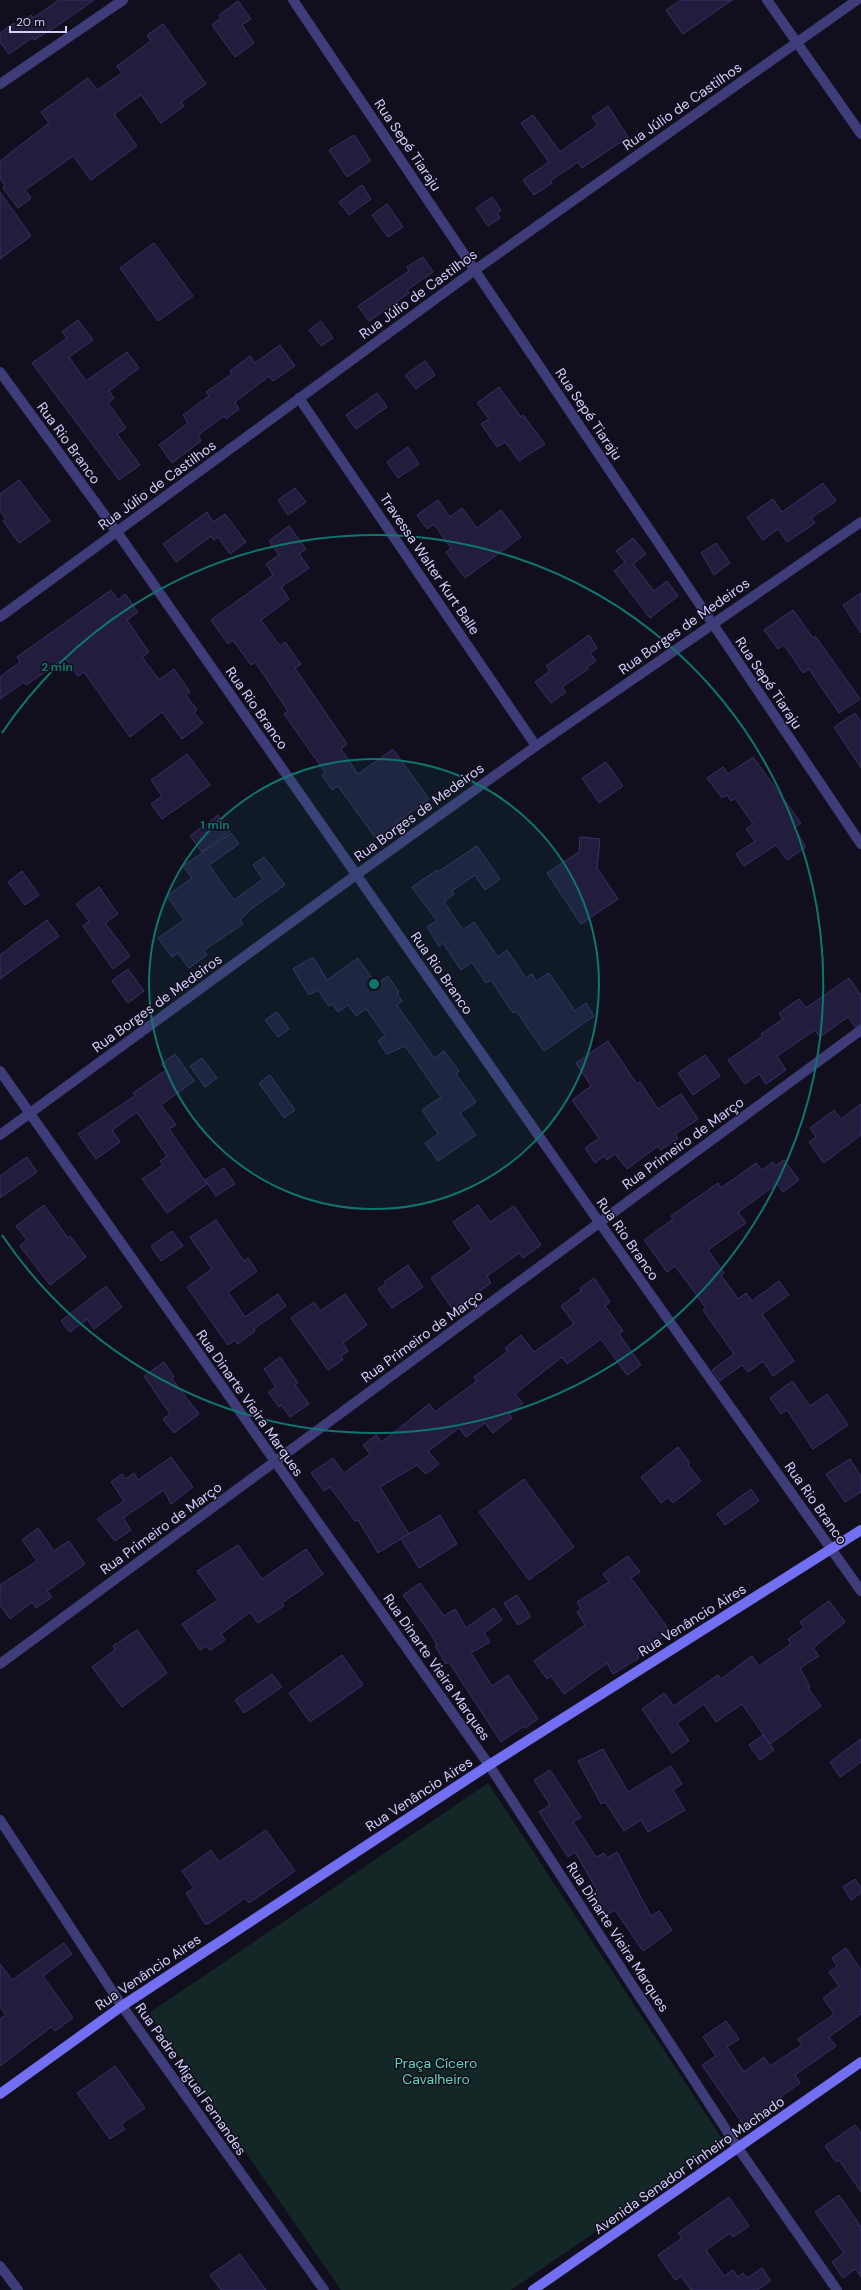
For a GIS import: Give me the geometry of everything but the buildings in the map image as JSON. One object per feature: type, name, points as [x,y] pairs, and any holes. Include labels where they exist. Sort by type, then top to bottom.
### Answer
[{"type":"street","points":[[0,84],[122,0]]},
{"type":"street","name":"Rua Sepé Tiaraju","points":[[293,0],[861,844]]},
{"type":"street","points":[[767,0],[861,134]]},
{"type":"street","name":"Rua Júlio de Castilhos","points":[[0,617],[475,270],[857,0]]},
{"type":"street","name":"Rua Rio Branco","points":[[0,372],[116,532],[599,1222],[861,1591]]},
{"type":"street","name":"Travessa Walter Kurt Balle","points":[[299,398],[536,746]]},
{"type":"street","name":"Rua Borges de Medeiros","points":[[0,1135],[356,874],[536,746],[861,522]]},
{"type":"street","name":"Rua Primeiro de Março","points":[[0,1664],[861,1030]]},
{"type":"street","name":"Rua Dinarte Vieira Marques","points":[[0,1071],[489,1765],[738,2148],[837,2290]]},
{"type":"street","name":"Rua Venâncio Aires","points":[[0,2094],[122,2006],[489,1765],[861,1530]]},
{"type":"street","name":"Rua Padre Miguel Fernandes","points":[[0,1820],[122,2006],[324,2290]]},
{"type":"street","name":"Avenida Senador Pinheiro Machado","points":[[533,2290],[861,2062]]},
{"type":"street","points":[[0,2266],[18,2290]]},
{"type":"green space","name":"Praça Cícero Cavalheiro","points":[[488,1783],[725,2143],[511,2290],[341,2290],[149,2013]]}]
